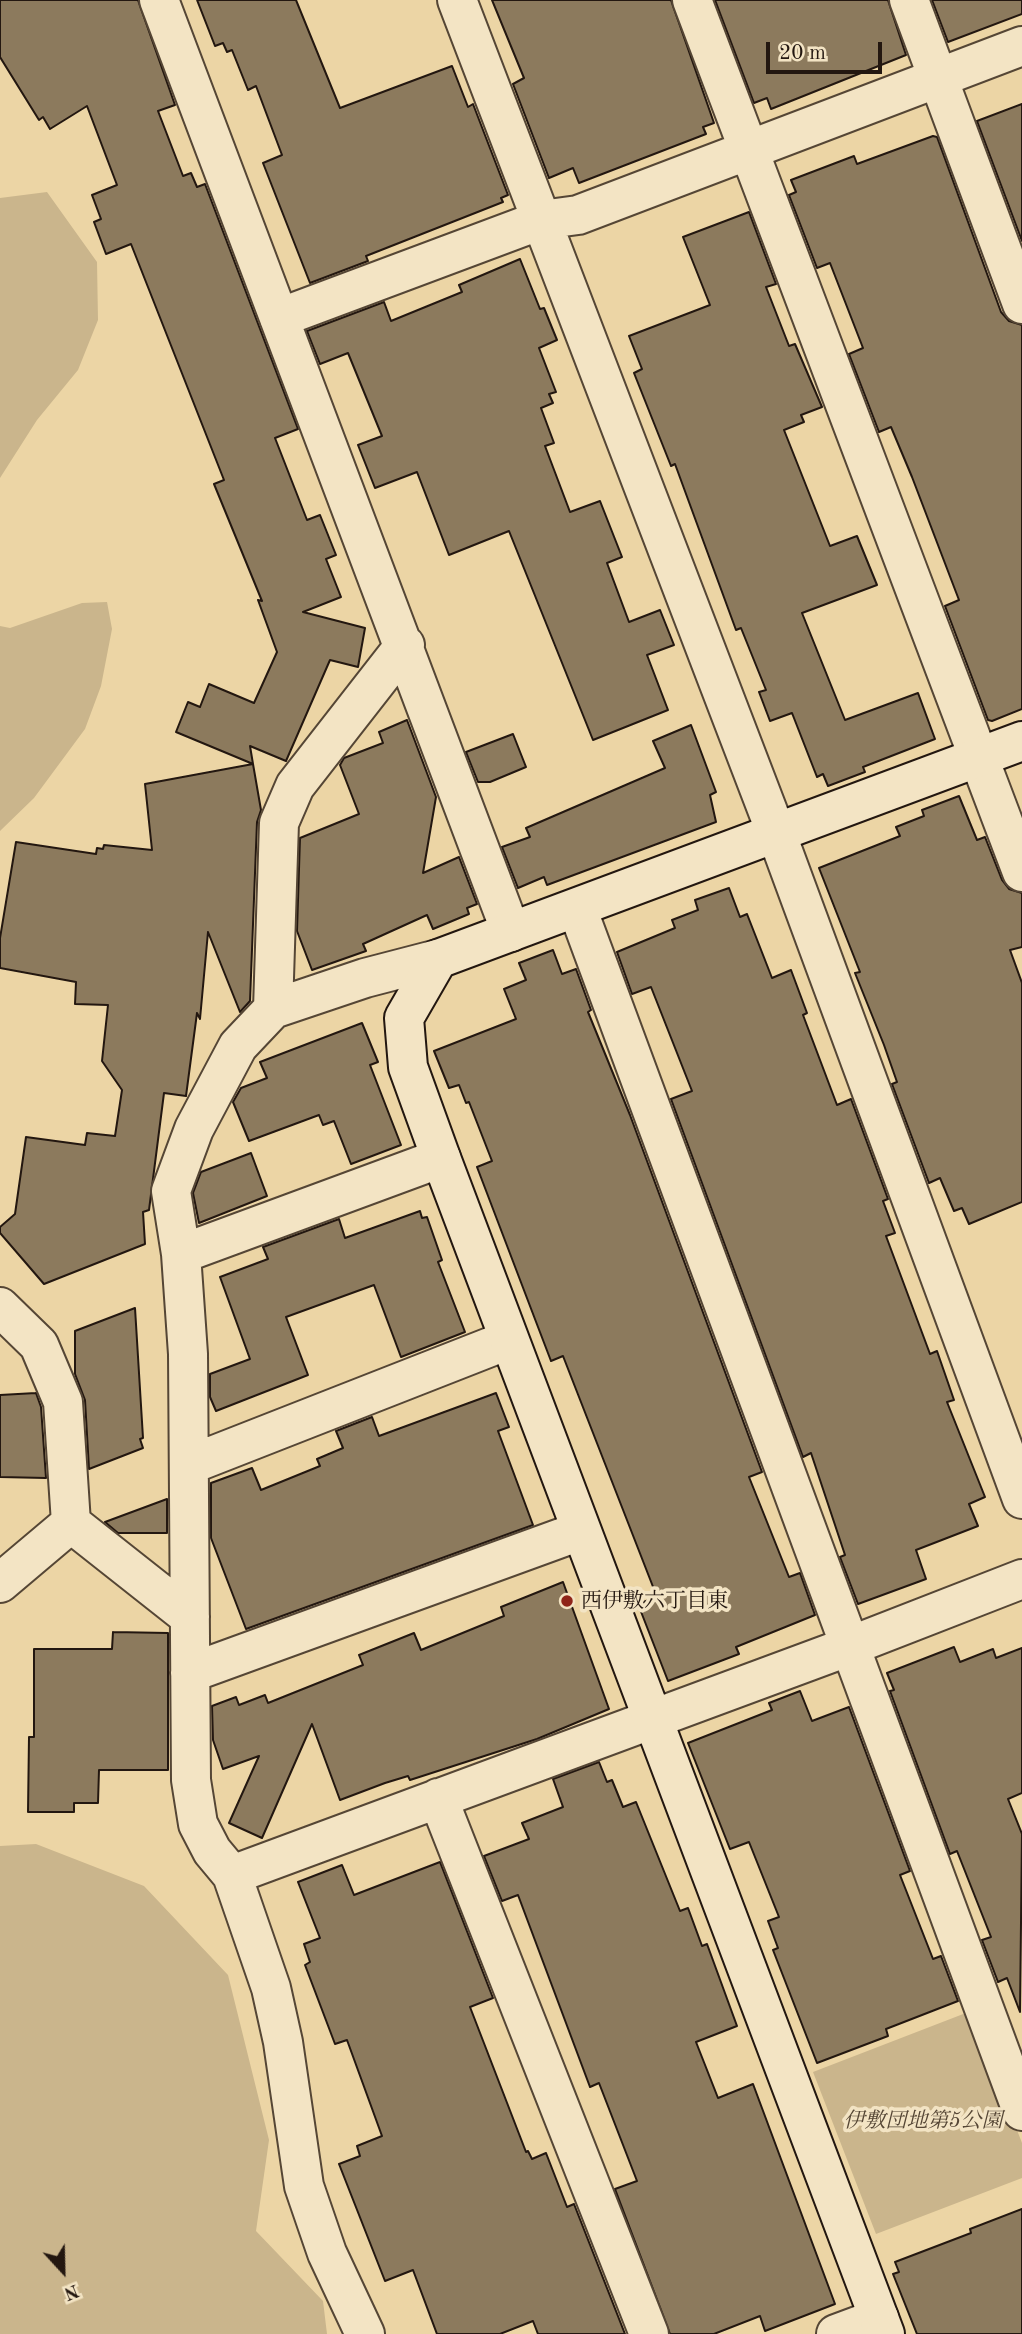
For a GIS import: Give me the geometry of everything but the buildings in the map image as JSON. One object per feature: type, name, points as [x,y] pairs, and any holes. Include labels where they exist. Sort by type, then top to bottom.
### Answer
[{"type":"street","points":[[159,0],[512,932]]},
{"type":"street","points":[[457,0],[777,835],[1022,1499]]},
{"type":"street","points":[[692,0],[1022,872]]},
{"type":"street","points":[[909,0],[1022,303]]},
{"type":"street","points":[[279,318],[541,220],[578,215],[1022,46]]},
{"type":"street","points":[[273,1009],[279,823],[295,786],[405,645]]},
{"type":"street","points":[[365,2334],[327,2253],[304,2186],[283,2042],[271,1987],[232,1875],[212,1851],[198,1824],[191,1780],[188,1354],[181,1254],[171,1191],[194,1129],[238,1046],[273,1009],[365,978],[438,959],[777,835],[1022,741]]},
{"type":"street","points":[[577,908],[1022,2111]]},
{"type":"street","points":[[438,959],[404,1018],[408,1067],[650,1719],[882,2326],[836,2334]]},
{"type":"street","points":[[181,1254],[441,1158]]},
{"type":"street","points":[[0,1307],[40,1345],[63,1402],[71,1522],[190,1617]]},
{"type":"street","points":[[189,1465],[508,1340]]},
{"type":"street","points":[[0,1583],[71,1522]]},
{"type":"street","points":[[190,1673],[580,1531]]},
{"type":"street","points":[[232,1875],[850,1646],[1022,1578]]},
{"type":"street","points":[[438,1798],[649,2334]]},
{"type":"green space","points":[[47,192],[97,262],[98,320],[78,370],[37,420],[0,478],[0,198]]},
{"type":"green space","points":[[107,602],[112,629],[101,686],[85,729],[34,798],[0,831],[0,626],[10,628],[82,603]]},
{"type":"green space","points":[[36,1844],[144,1886],[228,1975],[269,2140],[256,2231],[323,2301],[327,2334],[0,2334],[0,1846]]},
{"type":"green space","name":"伊敷団地第5公園","points":[[971,2011],[1022,2143],[1022,2178],[876,2234],[813,2072]]},
{"type":"place","name":"西伊敷六丁目東","points":[[567,1601]]}]
